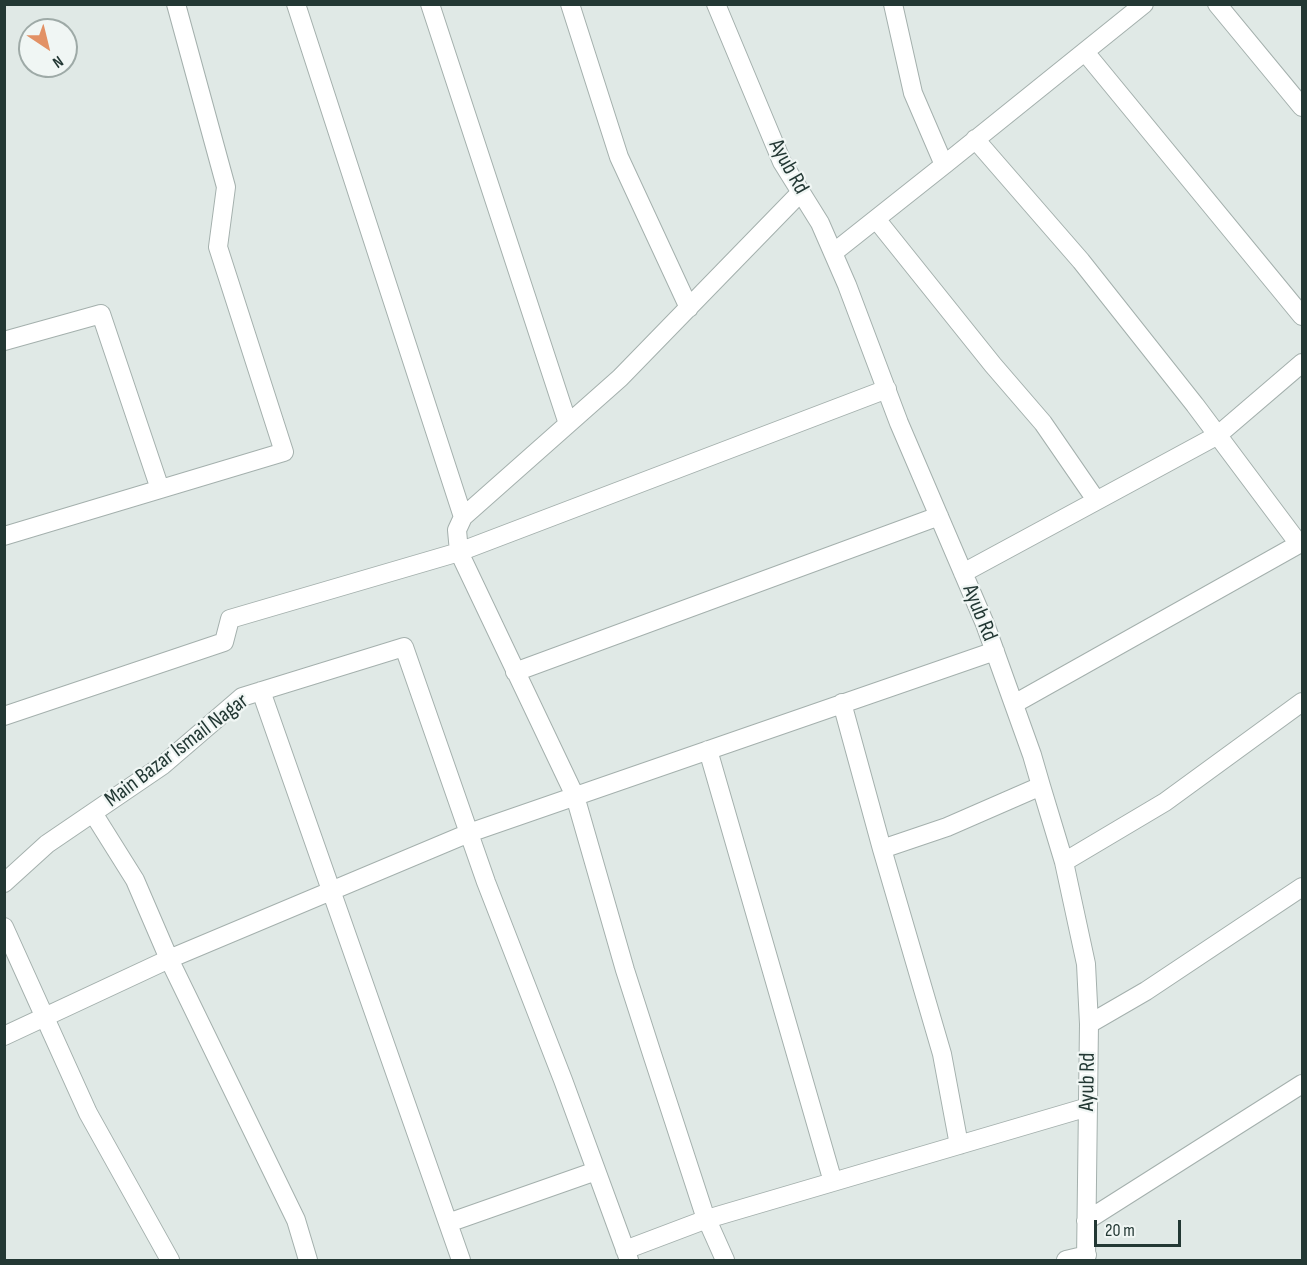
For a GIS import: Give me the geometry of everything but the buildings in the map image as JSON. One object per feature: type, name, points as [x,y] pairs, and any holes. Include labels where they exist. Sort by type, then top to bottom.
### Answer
[{"type":"street","points":[[4,536],[284,452],[218,247],[226,187],[176,4]]},
{"type":"street","points":[[296,4],[463,517]]},
{"type":"street","points":[[430,4],[568,424]]},
{"type":"street","points":[[570,4],[619,157],[689,308]]},
{"type":"street","name":"Ayub Rd","points":[[716,4],[782,162],[820,223],[847,285],[887,389],[995,651],[1064,862],[1086,964],[1089,1024],[1087,1258]]},
{"type":"street","points":[[892,4],[913,93],[944,165]]},
{"type":"street","points":[[833,253],[1144,4]]},
{"type":"street","points":[[1217,4],[1299,97]]},
{"type":"street","points":[[1085,52],[1302,316]]},
{"type":"street","points":[[975,139],[1081,261],[1218,435],[1299,544],[1014,704]]},
{"type":"street","points":[[725,1260],[707,1219],[625,970],[575,796],[459,552],[457,530],[463,517],[620,378],[801,192]]},
{"type":"street","points":[[876,219],[993,365],[1044,423],[1096,501]]},
{"type":"street","points":[[4,341],[101,314],[160,489]]},
{"type":"street","points":[[963,573],[1218,435],[1302,363]]},
{"type":"street","points":[[4,716],[224,642],[230,619],[459,552],[887,389]]},
{"type":"street","points":[[515,672],[939,516]]},
{"type":"street","name":"Main Bazar Ismail Nagar","points":[[4,883],[47,844],[163,765],[242,697],[404,647],[469,833]]},
{"type":"street","points":[[4,1036],[170,959],[469,833],[995,651]]},
{"type":"street","points":[[261,691],[461,1260]]},
{"type":"street","points":[[1064,862],[1165,802],[1302,702]]},
{"type":"street","points":[[842,703],[942,1054],[959,1145]]},
{"type":"street","points":[[708,750],[833,1182]]},
{"type":"street","points":[[882,849],[947,826],[1041,786]]},
{"type":"street","points":[[93,813],[135,880],[170,959],[296,1220],[308,1260]]},
{"type":"street","points":[[469,833],[627,1255],[707,1219],[1088,1107]]},
{"type":"street","points":[[1089,1024],[1146,991],[1302,887]]},
{"type":"street","points":[[4,927],[88,1113],[170,1260]]},
{"type":"street","points":[[1086,1221],[1302,1084]]},
{"type":"street","points":[[448,1224],[596,1171]]},
{"type":"street","points":[[1066,1260],[1087,1258]]}]
